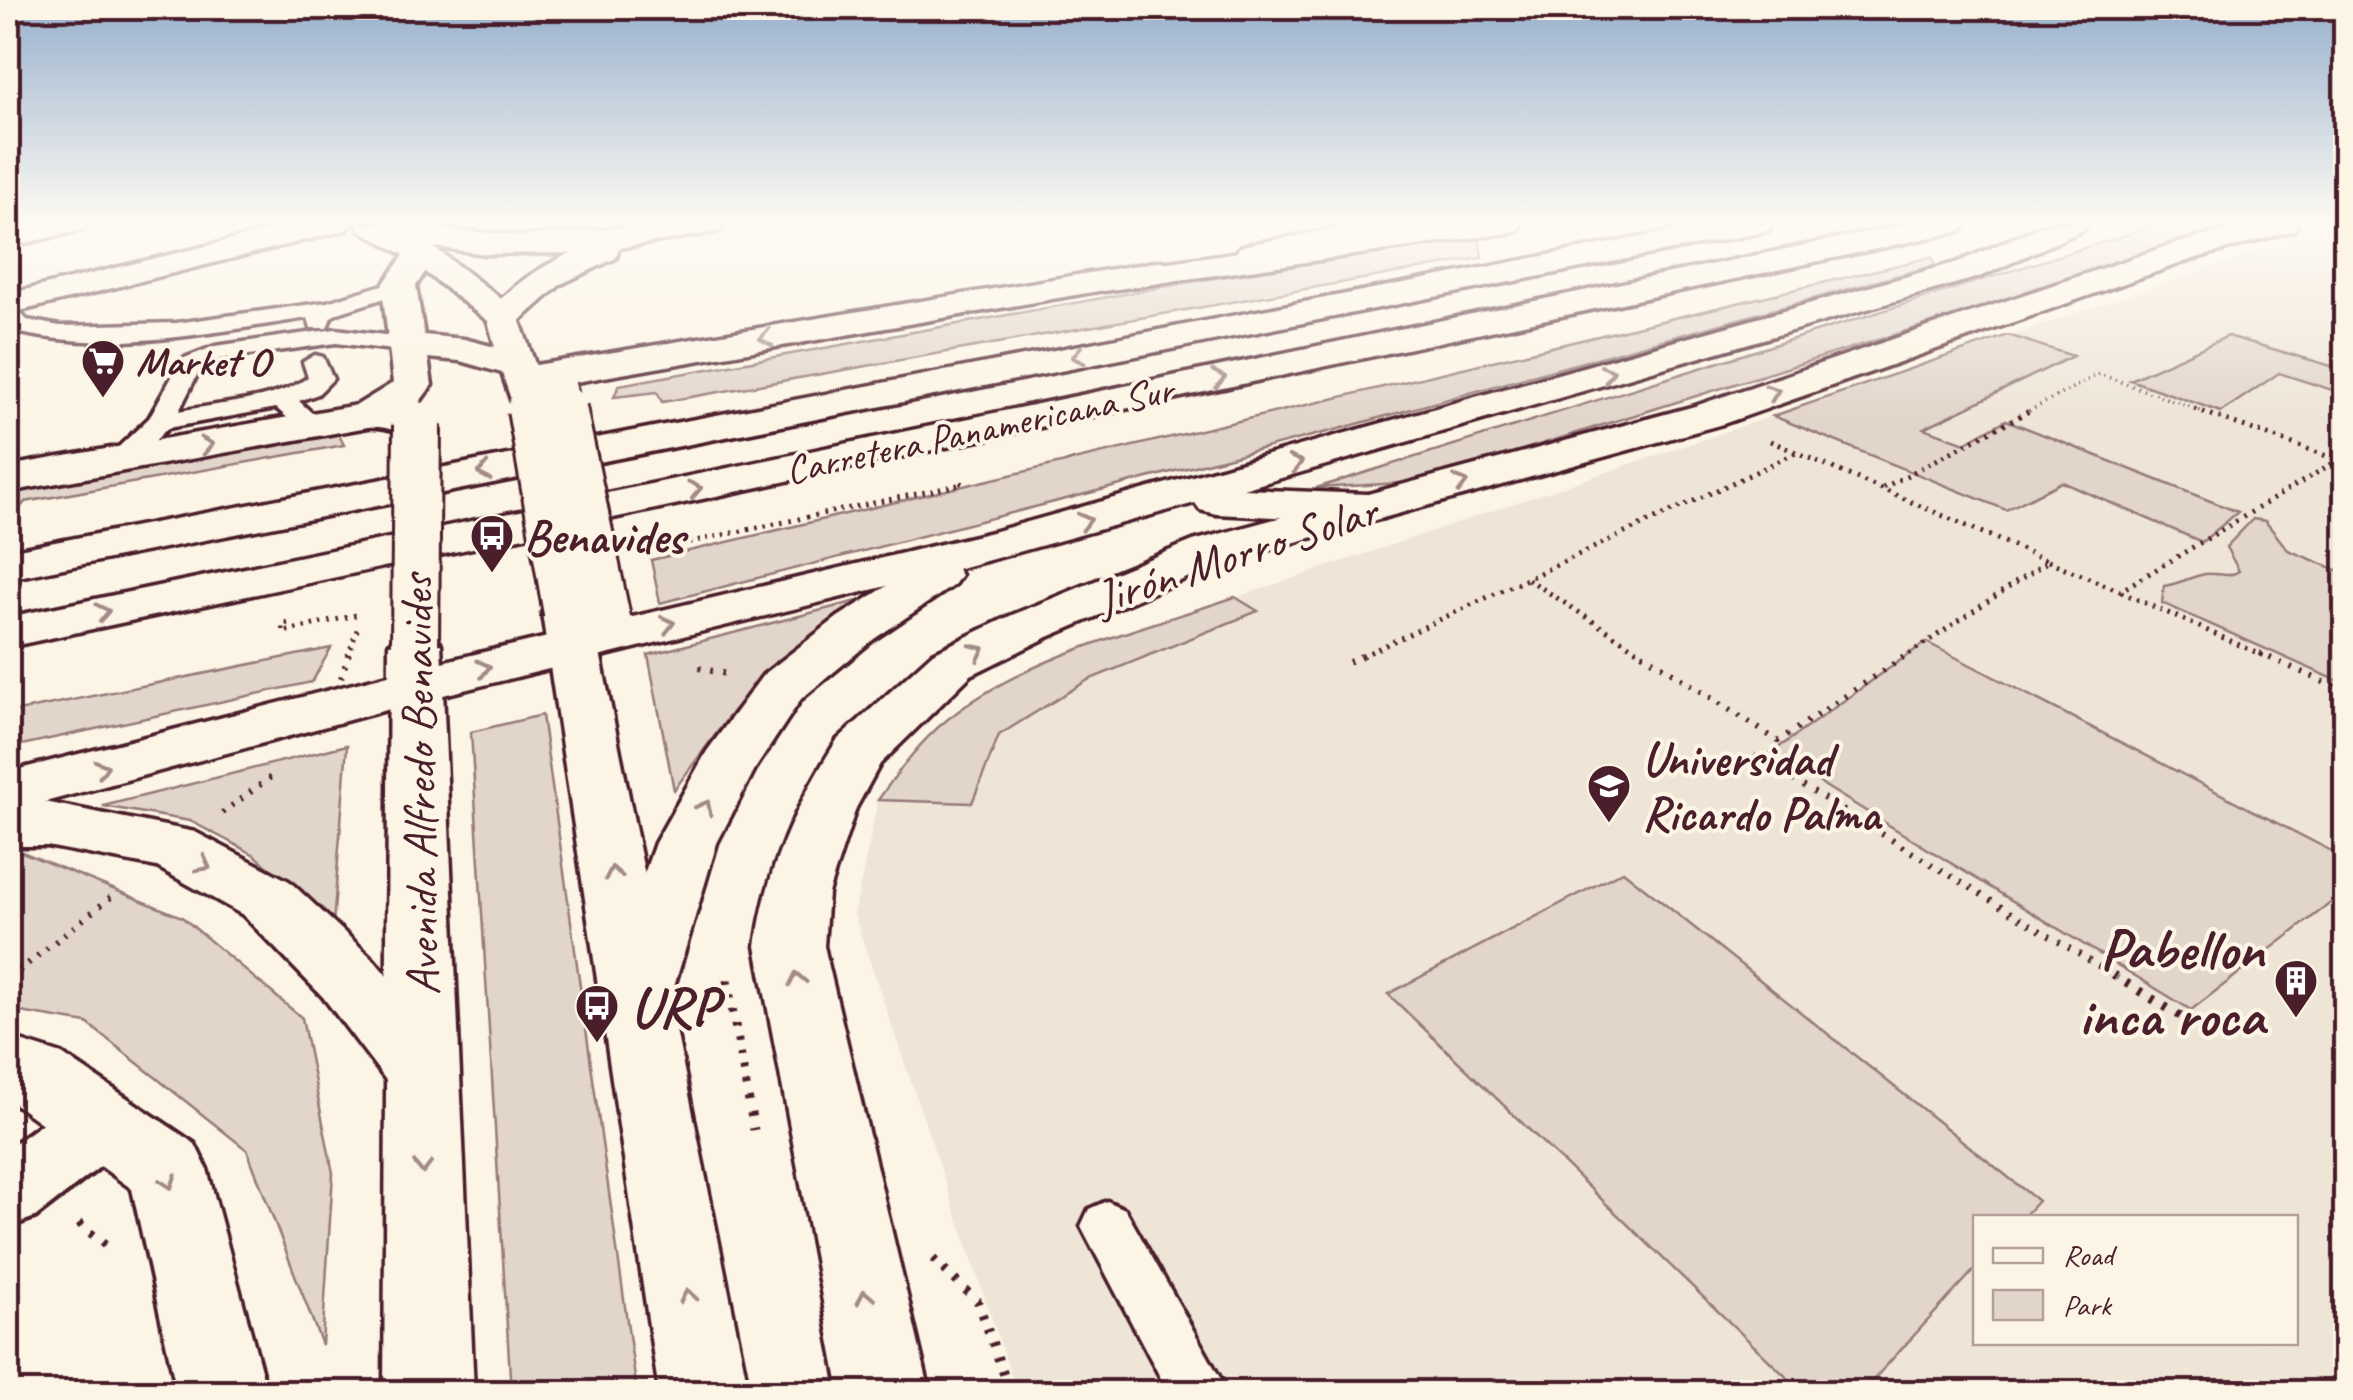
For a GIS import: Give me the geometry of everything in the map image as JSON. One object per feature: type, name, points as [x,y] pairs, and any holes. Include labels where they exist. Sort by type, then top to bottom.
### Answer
[{"type":"main road","points":[[8,304],[68,289]]},
{"type":"main road","points":[[8,480],[313,426],[368,414],[402,398],[413,384],[399,289]]},
{"type":"main road","points":[[467,289],[504,318],[538,383],[589,629],[636,997],[704,1392]]},
{"type":"main road","points":[[504,318],[530,289]]},
{"type":"main road","points":[[409,345],[464,350],[538,383],[1058,289]]},
{"type":"main road","name":"Carretera Panamericana Sur","points":[[8,566],[1424,289]]},
{"type":"main road","name":"Carretera Panamericana Sur","points":[[8,632],[1640,289]]},
{"type":"main road","points":[[8,792],[415,664],[1004,543],[1899,289]]},
{"type":"main road","name":"Jirón Morro Solar","points":[[885,1392],[790,946],[796,892],[826,808],[856,754],[952,664],[1030,626],[1210,551],[1709,415],[2074,289]]},
{"type":"main road","name":"Avenida Alfredo Benavides","points":[[368,414],[393,413],[411,417],[417,424],[415,664],[429,1392]]},
{"type":"main road","points":[[1168,499],[1366,508]]},
{"type":"main road","points":[[636,997],[686,843],[728,765],[782,687],[920,583],[1004,543]]},
{"type":"main road","points":[[8,825],[48,824],[173,848],[266,898],[348,978],[421,1070]]},
{"type":"main road","points":[[8,1068],[36,1076],[167,1168],[222,1392]]},
{"type":"street","points":[[17,1185],[102,1122]]},
{"type":"lane","points":[[8,313],[20,326],[60,333],[176,330],[330,308],[388,289]]},
{"type":"lane","points":[[160,422],[281,400],[310,389],[321,379],[316,348],[320,314],[330,308]]},
{"type":"lane","points":[[120,460],[160,422],[190,364],[199,358],[409,345]]},
{"type":"lane","points":[[281,400],[313,426]]},
{"type":"lane","points":[[1107,1226],[1199,1392]]},
{"type":"path","points":[[1882,489],[2099,374],[2342,461]]},
{"type":"path","points":[[1709,415],[2346,692]]},
{"type":"path","points":[[1349,662],[1796,453]]},
{"type":"path","points":[[2120,592],[2342,461]]},
{"type":"path","points":[[1528,578],[1778,741],[2048,561]]},
{"type":"path","points":[[335,612],[283,624],[283,632],[362,614]]},
{"type":"path","points":[[1754,756],[2192,1023]]},
{"type":"path","points":[[17,1185],[122,1260]]},
{"type":"shaded area","name":"Universidad Ricardo Palma","points":[[2146,289],[2345,289],[2345,1392],[1017,1392],[854,915],[878,800],[903,765],[947,720],[1005,683],[1078,651]]},
{"type":"green space","points":[[1150,289],[1304,289],[662,402],[657,392],[614,397],[619,385]]},
{"type":"green space","points":[[1795,289],[1847,289],[1339,429],[660,603],[651,560]]},
{"type":"green space","points":[[1952,289],[2040,289],[1419,482],[1316,488]]},
{"type":"green space","points":[[2008,335],[2073,356],[1924,428],[1965,443],[2006,420],[2238,512],[2202,542],[2062,482],[2006,510],[1773,416]]},
{"type":"green space","points":[[2228,336],[2345,370],[2345,394],[2279,373],[2221,412],[2130,380]]},
{"type":"green space","points":[[336,429],[344,445],[25,502],[19,509],[8,511],[8,489]]},
{"type":"green space","points":[[2253,519],[2265,521],[2288,550],[2345,573],[2345,684],[2162,603],[2164,586],[2205,574],[2239,571],[2226,547]]},
{"type":"green space","points":[[1235,597],[1258,611],[1088,680],[999,735],[972,803],[878,800],[928,737],[979,697],[1086,646]]},
{"type":"green space","points":[[861,600],[774,666],[733,711],[674,790],[648,655]]},
{"type":"green space","points":[[1926,642],[2345,858],[2345,892],[2191,1010],[1771,753]]},
{"type":"green space","points":[[331,648],[312,682],[8,748],[8,713]]},
{"type":"green space","points":[[542,715],[637,1392],[511,1392],[471,732]]},
{"type":"green space","points":[[347,745],[333,925],[255,855],[190,821],[103,806]]},
{"type":"green space","points":[[22,852],[182,917],[302,1018],[333,1173],[322,1345],[247,1150],[87,1023],[8,1010],[8,854]]},
{"type":"green space","points":[[1623,871],[2038,1201],[2025,1215],[1973,1215],[1973,1271],[1862,1392],[1802,1392],[1388,994]]},
{"type":"place","name":"Market O","points":[[103,399]]},
{"type":"place","name":"Benavides","points":[[492,574]]},
{"type":"place","name":"Universidad Ricardo Palma","points":[[1609,824]]},
{"type":"place","name":"Pabellon inca roca","points":[[2296,1019]]},
{"type":"place","name":"URP","points":[[597,1044]]}]
